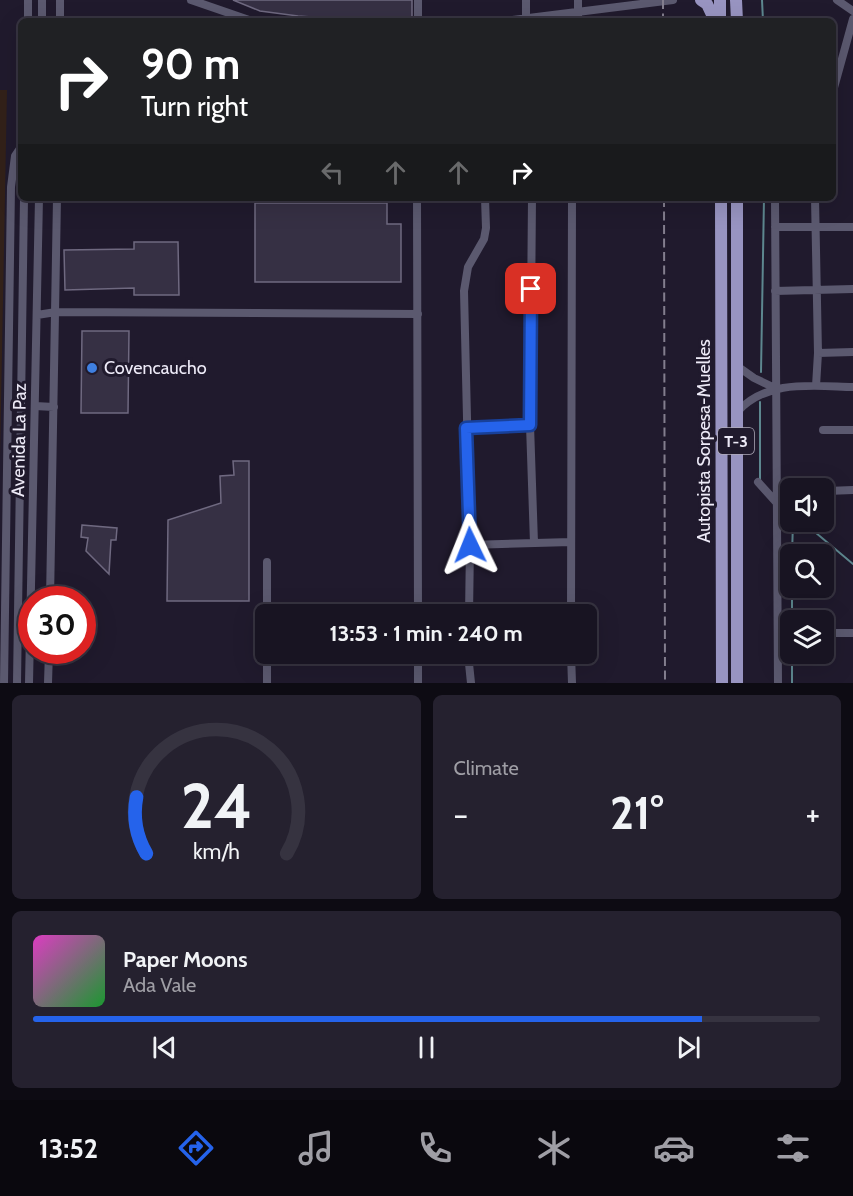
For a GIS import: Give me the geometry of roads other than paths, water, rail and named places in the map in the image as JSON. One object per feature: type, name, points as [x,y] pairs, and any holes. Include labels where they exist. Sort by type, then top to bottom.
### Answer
[{"type":"main road","points":[[701,0],[707,4],[714,18]]},
{"type":"main road","points":[[720,0],[720,18]]},
{"type":"main road","points":[[736,0],[737,18]]},
{"type":"main road","name":"Autopista Sorpesa-Muelles","points":[[721,201],[722,683]]},
{"type":"main road","name":"Autopista Sorpesa-Muelles","points":[[737,201],[737,683]]},
{"type":"street","points":[[28,0],[28,18]]},
{"type":"street","points":[[42,0],[42,18]]},
{"type":"street","points":[[60,0],[60,18]]},
{"type":"street","points":[[191,0],[243,18]]},
{"type":"street","points":[[418,0],[418,18]]},
{"type":"street","points":[[526,0],[526,18],[578,17],[673,0]]},
{"type":"street","points":[[578,0],[578,17]]},
{"type":"street","points":[[837,0],[853,11]]},
{"type":"street","points":[[836,81],[853,19]]},
{"type":"street","points":[[4,683],[11,187],[15,156],[18,152]]},
{"type":"street","name":"Avenida La Paz","points":[[17,683],[24,201]]},
{"type":"street","name":"Avenida La Paz","points":[[29,683],[39,201]]},
{"type":"street","points":[[50,586],[57,201]]},
{"type":"street","points":[[417,201],[418,604]]},
{"type":"street","points":[[469,604],[465,279],[468,267],[484,239],[485,201]]},
{"type":"street","points":[[532,201],[530,425],[534,543]]},
{"type":"street","points":[[571,604],[572,201]]},
{"type":"street","points":[[775,201],[778,683]]},
{"type":"street","points":[[815,201],[818,353],[816,386]]},
{"type":"street","points":[[775,227],[853,227]]},
{"type":"street","points":[[775,291],[853,289]]},
{"type":"street","points":[[37,315],[56,312],[418,314]]},
{"type":"street","points":[[818,353],[853,352]]},
{"type":"street","points":[[737,366],[754,378],[775,388]]},
{"type":"street","points":[[736,412],[752,398],[775,388],[853,387]]},
{"type":"street","points":[[34,406],[54,406]]},
{"type":"street","points":[[466,428],[530,425]]},
{"type":"street","points":[[823,430],[853,430]]},
{"type":"street","points":[[758,482],[776,502]]},
{"type":"street","points":[[834,491],[853,490]]},
{"type":"street","points":[[470,545],[571,542]]},
{"type":"street","points":[[267,562],[267,604]]},
{"type":"street","points":[[834,633],[853,633]]},
{"type":"street","points":[[48,683],[49,664]]},
{"type":"street","points":[[267,664],[267,683]]},
{"type":"street","points":[[418,664],[418,683]]},
{"type":"street","points":[[469,664],[471,683]]},
{"type":"street","points":[[572,664],[572,683]]},
{"type":"waterway","points":[[762,0],[763,18]]},
{"type":"waterway","points":[[761,372],[764,201]]},
{"type":"waterway","points":[[760,402],[760,480]]},
{"type":"waterway","points":[[792,544],[793,532]]},
{"type":"waterway","points":[[815,532],[853,564]]},
{"type":"waterway","points":[[792,598],[792,610]]},
{"type":"waterway","points":[[792,664],[792,683]]},
{"type":"railway","points":[[663,0],[663,18]]},
{"type":"railway","points":[[664,201],[665,683]]},
{"type":"place","name":"Covencaucho","points":[[92,368]]}]
